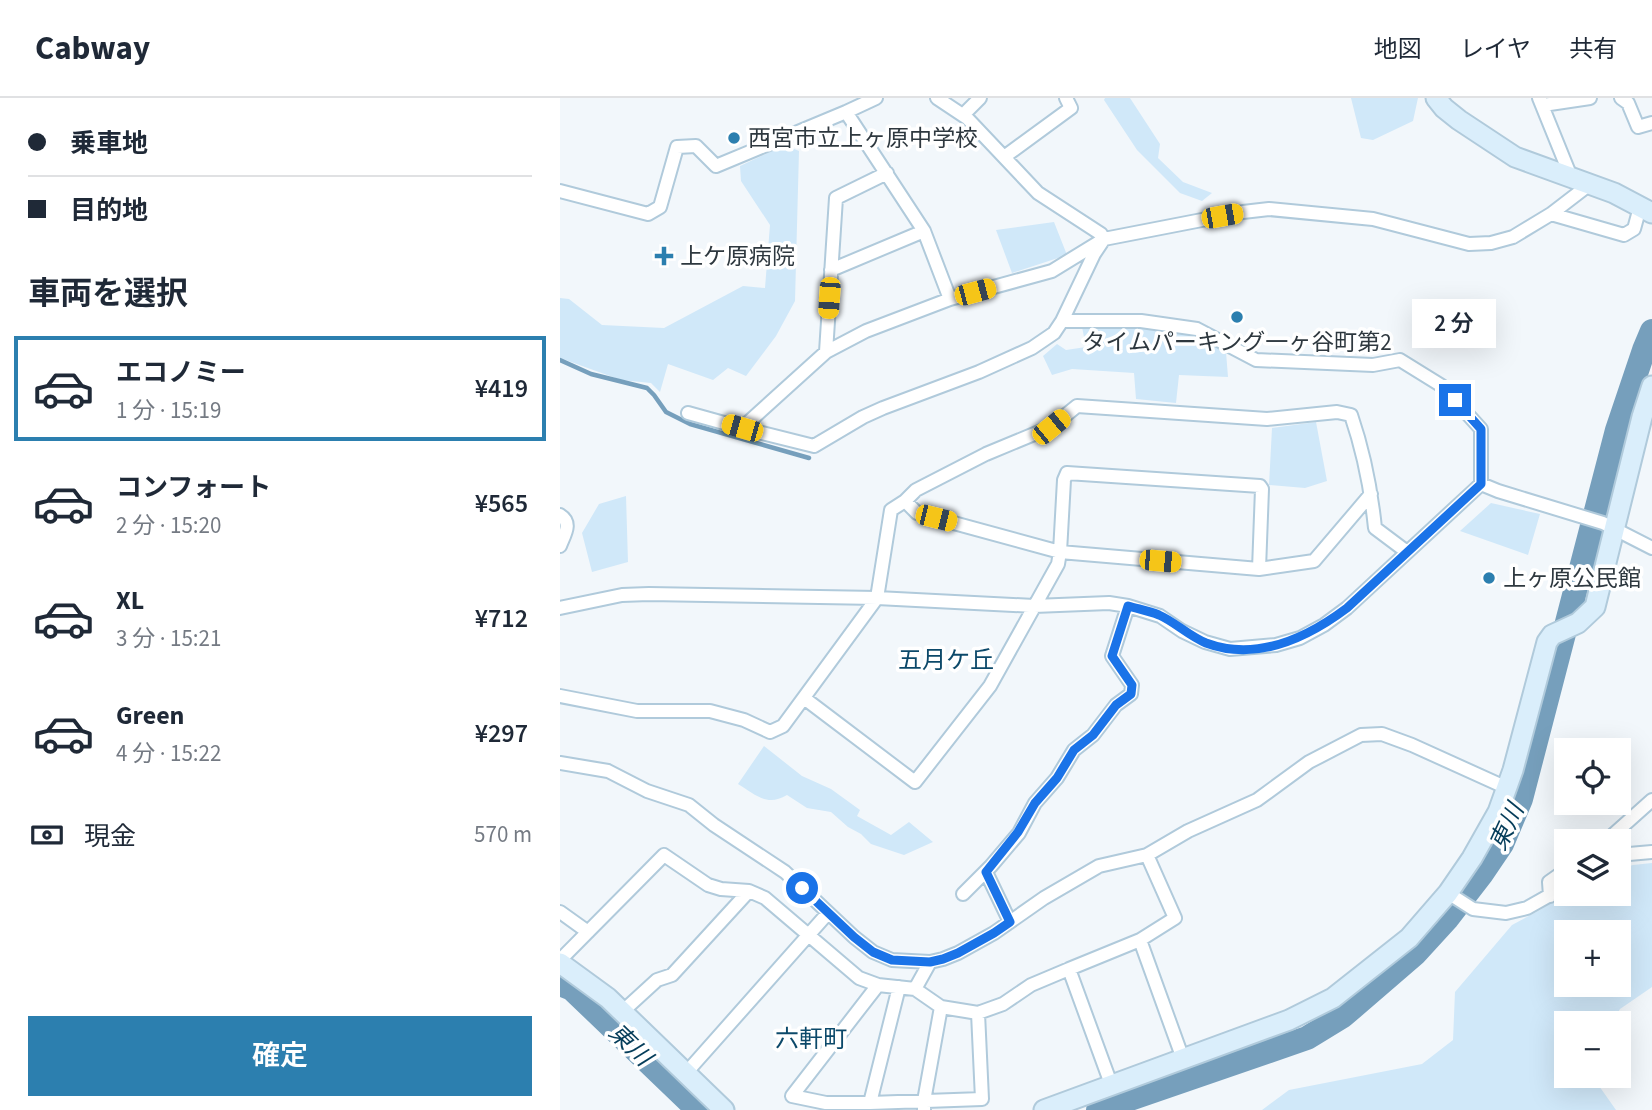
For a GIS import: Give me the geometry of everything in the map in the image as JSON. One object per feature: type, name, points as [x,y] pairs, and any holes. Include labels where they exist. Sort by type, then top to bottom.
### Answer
[{"type":"street","points":[[560,191],[648,214],[660,207],[677,147],[696,146],[716,166],[876,98]]},
{"type":"street","points":[[937,98],[963,115],[1038,194],[1101,234],[1104,239]]},
{"type":"street","points":[[963,115],[980,98]]},
{"type":"street","points":[[1004,157],[1072,107],[1066,98]]},
{"type":"street","points":[[1436,98],[1452,114],[1503,150],[1529,163],[1614,193],[1646,210],[1634,229],[1624,235],[1551,214]]},
{"type":"street","points":[[1571,177],[1541,102],[1590,98]]},
{"type":"street","points":[[1621,98],[1628,103],[1638,127],[1652,123]]},
{"type":"street","points":[[846,113],[924,231],[950,299]]},
{"type":"street","points":[[826,352],[836,198],[887,173]]},
{"type":"street","points":[[742,428],[826,352],[866,331],[950,299],[1052,271],[1104,239],[1269,209],[1373,219],[1469,244],[1491,243],[1513,237],[1551,214],[1590,184]]},
{"type":"street","points":[[831,270],[924,231]]},
{"type":"street","points":[[688,413],[814,446],[883,408],[979,372],[1032,348],[1054,332],[1062,321],[1088,265],[1104,239]]},
{"type":"street","points":[[560,608],[622,595],[877,598],[1034,606],[1109,603],[1160,616],[1205,642],[1230,649],[1276,645],[1300,638],[1347,608],[1481,484],[1481,429],[1442,386],[1400,360],[1373,365],[1256,360],[1197,329],[1141,321],[1062,321]]},
{"type":"street","points":[[1044,1110],[1289,1020],[1333,999],[1409,938],[1452,896],[1498,812],[1507,788],[1544,650],[1552,635],[1578,623],[1595,607],[1608,526],[1652,386]]},
{"type":"street","points":[[560,696],[637,711],[710,710],[744,720],[771,732],[783,726],[877,598],[891,509],[916,490],[986,454],[1051,427],[1077,406],[1266,419],[1337,412],[1351,415],[1371,494],[1375,528],[1408,552]]},
{"type":"street","points":[[804,698],[915,782],[990,686],[1058,564],[1064,480],[1067,473],[1260,486],[1259,569]]},
{"type":"street","points":[[1481,484],[1587,518],[1652,548]]},
{"type":"street","points":[[905,500],[917,513],[1060,552],[1259,569],[1314,561],[1371,494]]},
{"type":"street","points":[[560,515],[566,518],[568,525],[560,546]]},
{"type":"street","points":[[963,894],[986,872],[1018,832],[1035,803],[1057,778],[1074,750],[1093,735],[1116,705],[1131,694],[1132,685],[1112,656],[1128,606]]},
{"type":"street","points":[[560,763],[608,771],[647,790],[689,805],[785,872],[873,952],[892,960],[930,962],[958,953],[994,933],[1044,898],[1099,866],[1147,855],[1188,831],[1257,800],[1310,762],[1361,735],[1382,734],[1507,788]]},
{"type":"street","points":[[1620,829],[1652,800]]},
{"type":"street","points":[[1631,853],[1652,852]]},
{"type":"street","points":[[724,1110],[608,998],[560,961],[664,855],[708,885],[721,890],[749,891],[765,898],[859,978],[878,985],[915,989],[941,1007],[978,1013],[1003,1004],[1031,985],[1140,940],[1175,918],[1147,855]]},
{"type":"street","points":[[986,872],[1010,922]]},
{"type":"street","points":[[1550,896],[1549,882],[1554,878]]},
{"type":"street","points":[[622,1012],[657,980],[672,975],[749,891]]},
{"type":"street","points":[[1452,896],[1468,907],[1506,913],[1527,908],[1554,894]]},
{"type":"street","points":[[560,912],[588,932]]},
{"type":"street","points":[[686,1073],[828,913]]},
{"type":"street","points":[[1140,940],[1182,1059]]},
{"type":"street","points":[[915,989],[930,962]]},
{"type":"street","points":[[1069,969],[1111,1084]]},
{"type":"street","points":[[878,985],[792,1096],[826,1103],[924,1105],[982,1099],[978,1013]]},
{"type":"street","points":[[870,1103],[899,988]]},
{"type":"street","points":[[924,1105],[941,1007]]},
{"type":"shaded area","points":[[1105,98],[1130,98],[1160,144],[1158,158],[1183,182],[1212,193],[1202,201],[1180,193],[1137,150]]},
{"type":"shaded area","points":[[1351,98],[1418,98],[1413,121],[1373,140],[1361,138]]},
{"type":"shaded area","points":[[785,145],[799,151],[795,301],[776,336],[746,376],[728,368],[713,380],[668,364],[660,392],[651,383],[621,380],[560,358],[560,298],[569,299],[602,325],[664,328],[743,286],[765,288],[770,225],[741,181],[740,166]]},
{"type":"shaded area","points":[[1054,222],[1067,255],[1012,273],[996,230]]},
{"type":"shaded area","points":[[1082,327],[1185,331],[1226,352],[1228,377],[1179,375],[1176,403],[1136,399],[1134,373],[1072,369],[1052,375],[1043,356],[1057,344],[1066,350],[1086,347]]},
{"type":"shaded area","points":[[1316,422],[1327,481],[1305,488],[1269,485],[1272,428]]},
{"type":"shaded area","points":[[626,496],[628,562],[592,572],[582,533],[599,504]]},
{"type":"shaded area","points":[[1491,503],[1540,514],[1528,555],[1460,531]]},
{"type":"shaded area","points":[[764,746],[802,776],[831,789],[860,810],[857,816],[891,835],[909,822],[933,842],[904,855],[871,844],[831,812],[807,808],[787,795],[767,800],[756,795],[738,784]]},
{"type":"shaded area","points":[[1652,863],[1652,987],[1619,1011],[1554,1011],[1554,1088],[1600,1088],[1616,1110],[1262,1110],[1289,1090],[1422,1064],[1453,1040],[1455,992],[1512,925],[1554,901],[1554,906],[1631,906],[1631,866]]},
{"type":"waterway","name":"東川","points":[[1098,1110],[1307,1038],[1343,1016],[1415,954],[1447,919],[1481,875],[1502,844],[1521,799],[1617,430],[1652,331]]},
{"type":"waterway","points":[[560,360],[591,374],[647,388],[666,412],[690,424],[809,458]]},
{"type":"waterway","name":"東川","points":[[560,984],[572,989],[698,1110]]},
{"type":"place","name":"西宮市立上ヶ原中学校","points":[[734,138]]},
{"type":"place","name":"上ケ原病院","points":[[664,256]]},
{"type":"place","name":"タイムパーキング一ヶ谷町第2","points":[[1237,317]]},
{"type":"place","name":"上ヶ原公民館","points":[[1489,578]]},
{"type":"district","name":"五月ケ丘","points":[[946,660]]},
{"type":"district","name":"六軒町","points":[[811,1039]]},
{"type":"route","points":[[802,888],[854,937],[873,952],[892,960],[930,962],[943,959],[1010,922],[986,872],[1018,832],[1035,803],[1057,778],[1074,750],[1093,735],[1116,705],[1131,694],[1132,685],[1112,656],[1128,606],[1160,616],[1205,642],[1230,649],[1276,645],[1300,638],[1324,625],[1347,608],[1481,484],[1481,429],[1455,400]]}]
